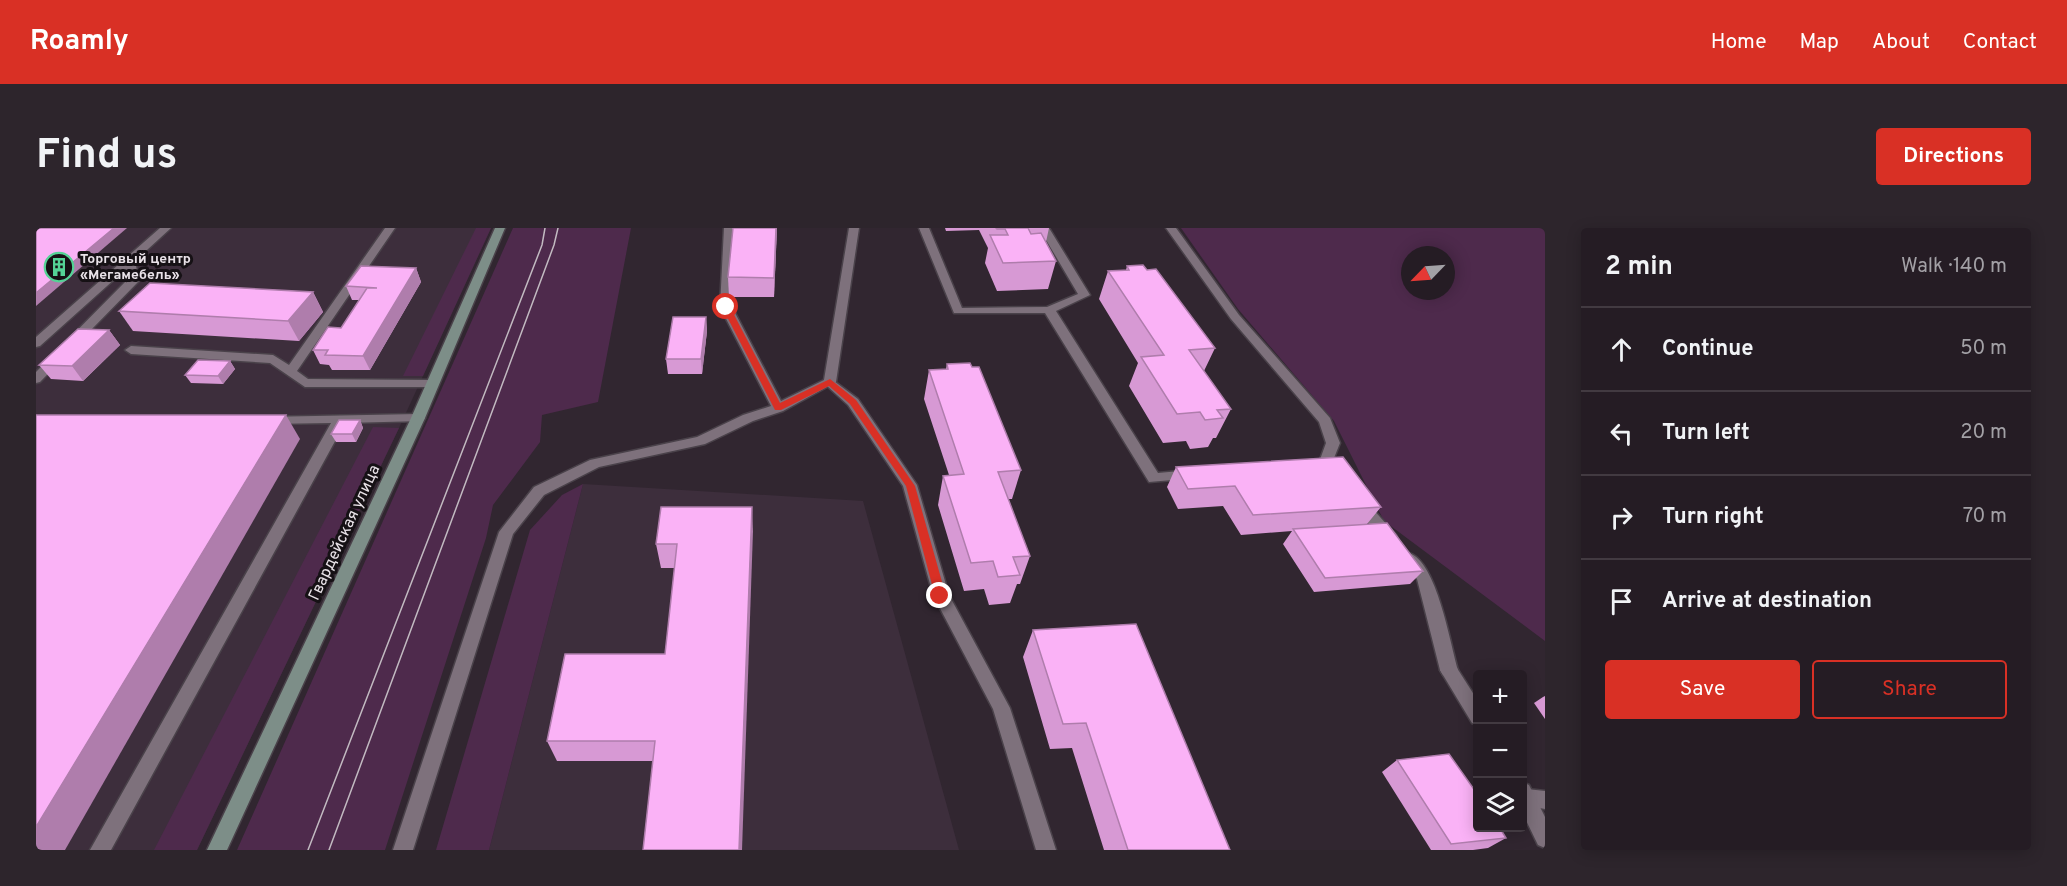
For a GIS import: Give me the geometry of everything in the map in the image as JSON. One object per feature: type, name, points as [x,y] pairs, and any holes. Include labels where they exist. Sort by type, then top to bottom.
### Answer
[{"type":"street","points":[[36,343],[165,228]]},
{"type":"street","points":[[291,372],[390,228]]},
{"type":"street","name":"Гвардейская улица","points":[[217,850],[418,418],[500,228]]},
{"type":"street","points":[[729,228],[726,307],[778,408]]},
{"type":"street","points":[[830,382],[854,228]]},
{"type":"street","points":[[924,228],[958,311],[1049,310],[1084,295],[1044,228]]},
{"type":"street","points":[[1171,228],[1235,317],[1325,422],[1333,443],[1324,468]]},
{"type":"street","points":[[36,379],[134,280],[130,260]]},
{"type":"street","points":[[1049,310],[1154,478],[1200,474]]},
{"type":"street","points":[[131,350],[273,358],[305,383],[432,384]]},
{"type":"street","points":[[403,850],[506,532],[539,491],[595,463],[700,441],[748,418],[778,408],[830,382]]},
{"type":"street","points":[[830,382],[853,402],[910,486],[940,596],[1001,708],[1046,850]]},
{"type":"street","points":[[258,420],[418,418]]},
{"type":"street","points":[[100,850],[340,420]]},
{"type":"street","points":[[1348,490],[1424,577],[1449,670],[1473,709]]},
{"type":"street","points":[[1531,796],[1545,838]]},
{"type":"shaded area","points":[[36,228],[491,228],[399,428],[197,850],[36,850]]},
{"type":"shaded area","points":[[476,228],[491,228],[423,376],[403,376]]},
{"type":"shaded area","points":[[513,228],[631,228],[598,402],[542,415],[540,442],[493,505],[486,538],[385,850],[237,850]]},
{"type":"shaded area","points":[[1181,228],[1545,228],[1545,641],[1384,521],[1334,421],[1238,309]]},
{"type":"shaded area","points":[[373,427],[399,428],[197,850],[154,850]]},
{"type":"shaded area","points":[[583,484],[863,501],[959,850],[489,850]]},
{"type":"shaded area","points":[[583,484],[489,850],[436,850],[530,530],[562,495]]},
{"type":"building","name":"Торговый центр «Мегамебель»","points":[[36,228],[114,228],[36,293]]},
{"type":"building","points":[[733,228],[776,228],[774,278],[728,277]]},
{"type":"building","points":[[996,228],[1028,228],[1031,234],[1041,233],[1056,261],[1003,263],[990,235],[1008,235],[1005,229]]},
{"type":"building","points":[[1143,265],[1147,270],[1156,269],[1215,348],[1189,350],[1231,409],[1217,410],[1223,418],[1205,420],[1200,412],[1177,414],[1141,357],[1164,355],[1108,271],[1129,270],[1127,266]]},
{"type":"building","points":[[361,266],[416,268],[363,356],[325,355],[328,350],[313,350],[328,327],[341,328],[367,288],[377,288],[346,286]]},
{"type":"building","points":[[150,283],[313,292],[288,321],[119,311]]},
{"type":"building","points":[[673,317],[706,317],[701,359],[666,359]]},
{"type":"building","points":[[78,329],[109,330],[72,366],[39,365]]},
{"type":"building","points":[[198,360],[230,361],[218,376],[185,375]]},
{"type":"building","points":[[970,363],[972,367],[979,367],[1021,470],[998,472],[1030,556],[1013,557],[1020,575],[998,577],[993,561],[971,563],[943,476],[964,474],[929,370],[948,369],[947,364]]},
{"type":"building","points":[[36,415],[286,415],[36,827]]},
{"type":"building","points":[[339,420],[360,420],[352,434],[331,434]]},
{"type":"building","points":[[1343,457],[1381,507],[1253,515],[1235,486],[1188,489],[1176,467]]},
{"type":"building","points":[[661,507],[752,507],[739,850],[643,850],[655,741],[547,741],[565,654],[665,654],[677,544],[656,544]]},
{"type":"building","points":[[1387,523],[1423,571],[1325,578],[1293,529]]},
{"type":"building","points":[[1136,624],[1230,850],[1128,850],[1086,723],[1063,724],[1033,630]]},
{"type":"building","points":[[1449,754],[1473,788],[1473,832],[1502,832],[1506,838],[1451,844],[1397,760]]},
{"type":"tram line","points":[[308,850],[542,245],[545,228]]},
{"type":"tram line","points":[[329,850],[554,245],[558,228]]},
{"type":"place","name":"Торговый центр «Мегамебель»","points":[[59,267]]},
{"type":"route","points":[[726,307],[778,408],[830,382],[853,402],[910,486],[940,596]]}]
